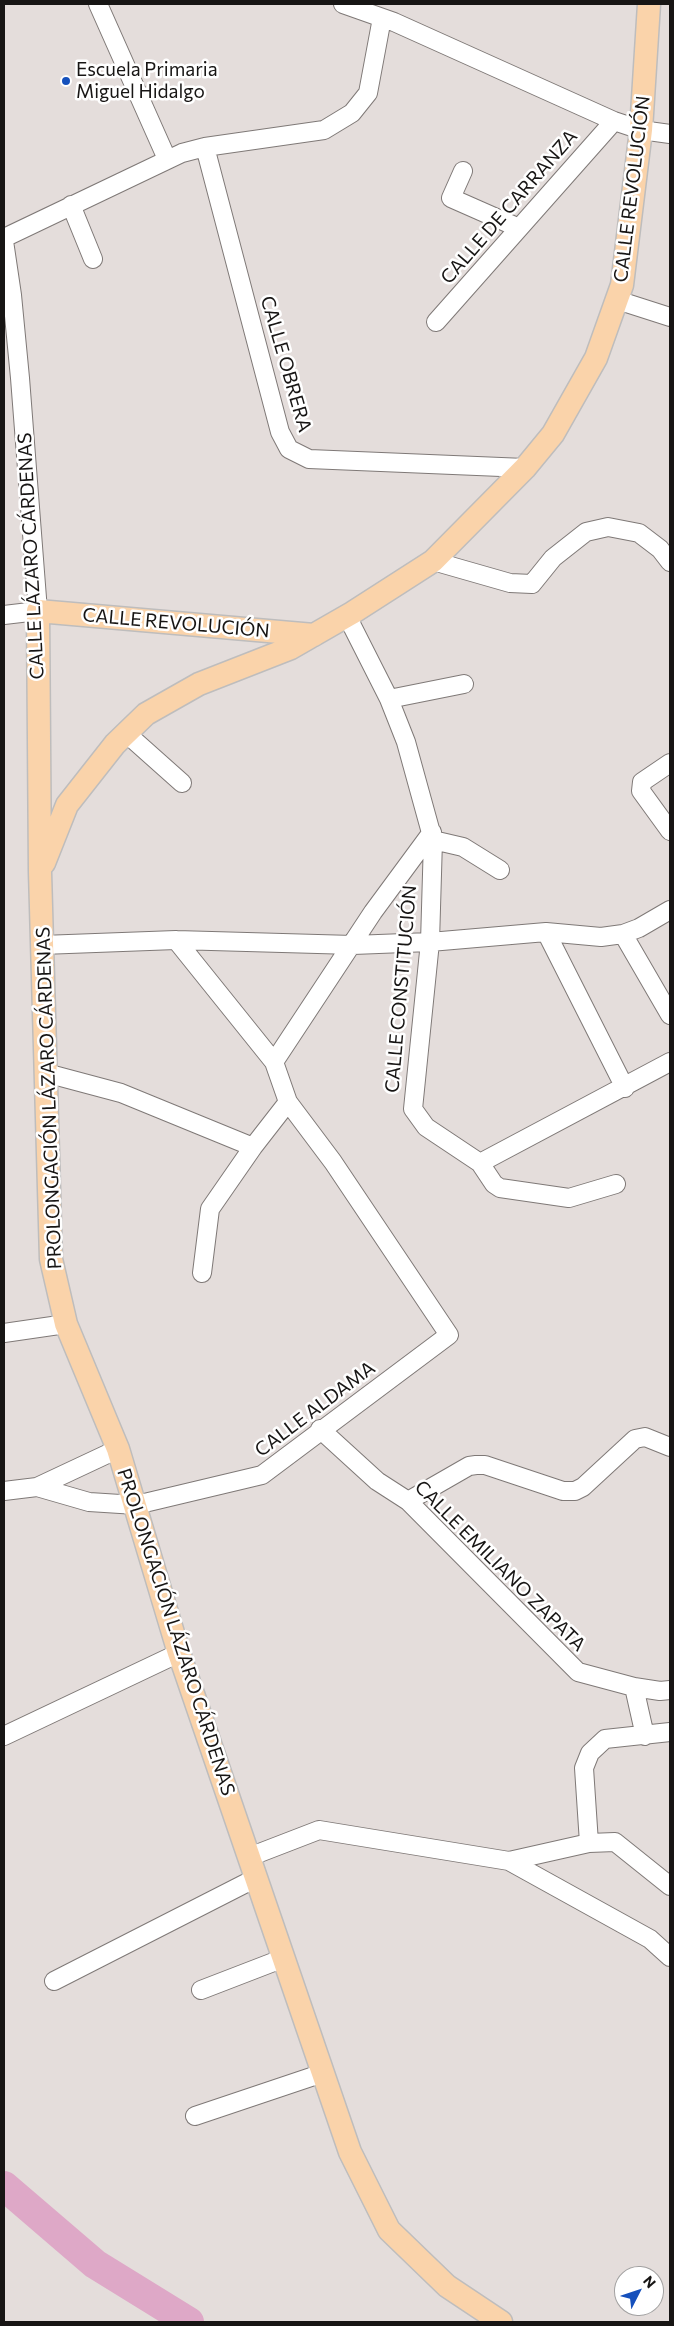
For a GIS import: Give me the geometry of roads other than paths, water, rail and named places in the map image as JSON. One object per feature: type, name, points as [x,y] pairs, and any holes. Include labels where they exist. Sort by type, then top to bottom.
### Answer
[{"type":"main road","name":"CALLE REVOLUCIÓN","points":[[40,872],[68,804],[126,734],[146,714],[198,684],[291,648],[348,616],[433,560],[525,468],[553,434],[596,358],[622,284],[641,130],[649,4]]},
{"type":"main road","name":"CALLE REVOLUCIÓN","points":[[38,612],[314,635]]},
{"type":"main road","name":"CALLE LÁZARO CÁRDENAS","points":[[38,612],[40,872]]},
{"type":"main road","name":"PROLONGACIÓN LÁZARO CÁRDENAS","points":[[40,872],[52,1259],[66,1324],[118,1449],[179,1653],[350,2152],[389,2230],[447,2286],[501,2322]]},
{"type":"street","points":[[98,4],[167,159]]},
{"type":"street","points":[[343,4],[382,18],[614,121],[641,130],[670,134]]},
{"type":"street","points":[[4,239],[167,159],[204,147],[324,130],[352,113],[368,93],[382,18]]},
{"type":"street","name":"CALLE DE CARRANZA","points":[[436,322],[614,121]]},
{"type":"street","name":"CALLE OBRERA","points":[[204,147],[280,432],[289,448],[309,459],[525,468]]},
{"type":"street","points":[[463,171],[451,198],[519,228]]},
{"type":"street","points":[[71,205],[93,259]]},
{"type":"street","name":"CALLE LÁZARO CÁRDENAS","points":[[4,239],[38,612]]},
{"type":"street","points":[[617,300],[670,317]]},
{"type":"street","points":[[433,560],[510,583],[532,584],[553,558],[586,532],[608,527],[639,533],[660,549],[670,562]]},
{"type":"street","points":[[4,615],[38,612]]},
{"type":"street","name":"CALLE CONSTITUCIÓN","points":[[348,616],[389,700],[406,742],[432,836],[430,942],[413,1108],[419,1121],[480,1164],[494,1184],[504,1189],[569,1198],[616,1184]]},
{"type":"street","points":[[389,700],[464,684]]},
{"type":"street","points":[[126,734],[182,783]]},
{"type":"street","points":[[670,763],[642,782],[641,786],[641,790],[670,831]]},
{"type":"street","points":[[274,1062],[373,912],[432,836],[463,847],[500,870]]},
{"type":"street","points":[[42,945],[176,940],[353,945],[430,942],[546,932],[601,937],[623,934],[639,928],[670,910]]},
{"type":"street","points":[[546,932],[625,1088]]},
{"type":"street","points":[[623,934],[670,1015]]},
{"type":"street","points":[[176,940],[274,1062],[288,1102],[253,1147],[210,1209],[202,1273]]},
{"type":"street","points":[[480,1164],[625,1088],[670,1062]]},
{"type":"street","points":[[46,1072],[121,1093],[253,1147]]},
{"type":"street","name":"CALLE ALDAMA","points":[[37,1487],[89,1502],[136,1505],[262,1475],[320,1429],[449,1335],[333,1162],[288,1102]]},
{"type":"street","points":[[4,1332],[66,1324]]},
{"type":"street","name":"CALLE EMILIANO ZAPATA","points":[[320,1429],[377,1480],[408,1501],[572,1668],[584,1674],[634,1687],[660,1691],[670,1690]]},
{"type":"street","points":[[408,1501],[469,1466],[476,1465],[485,1465],[563,1491],[575,1491],[583,1487],[635,1439],[645,1437],[670,1448]]},
{"type":"street","points":[[4,1490],[37,1487],[118,1449]]},
{"type":"street","points":[[4,1736],[179,1653]]},
{"type":"street","points":[[634,1687],[645,1736]]},
{"type":"street","points":[[588,1843],[584,1768],[590,1753],[605,1739],[670,1732]]},
{"type":"street","points":[[54,1981],[319,1830],[509,1861],[650,1939],[670,1957]]},
{"type":"street","points":[[509,1861],[588,1843],[615,1842],[670,1886]]},
{"type":"street","points":[[201,1990],[284,1958]]},
{"type":"street","points":[[196,2116],[323,2073]]},
{"type":"waterway","points":[[4,2186],[95,2264],[189,2322]]},
{"type":"place","name":"Escuela Primaria Miguel Hidalgo","points":[[66,81]]}]
